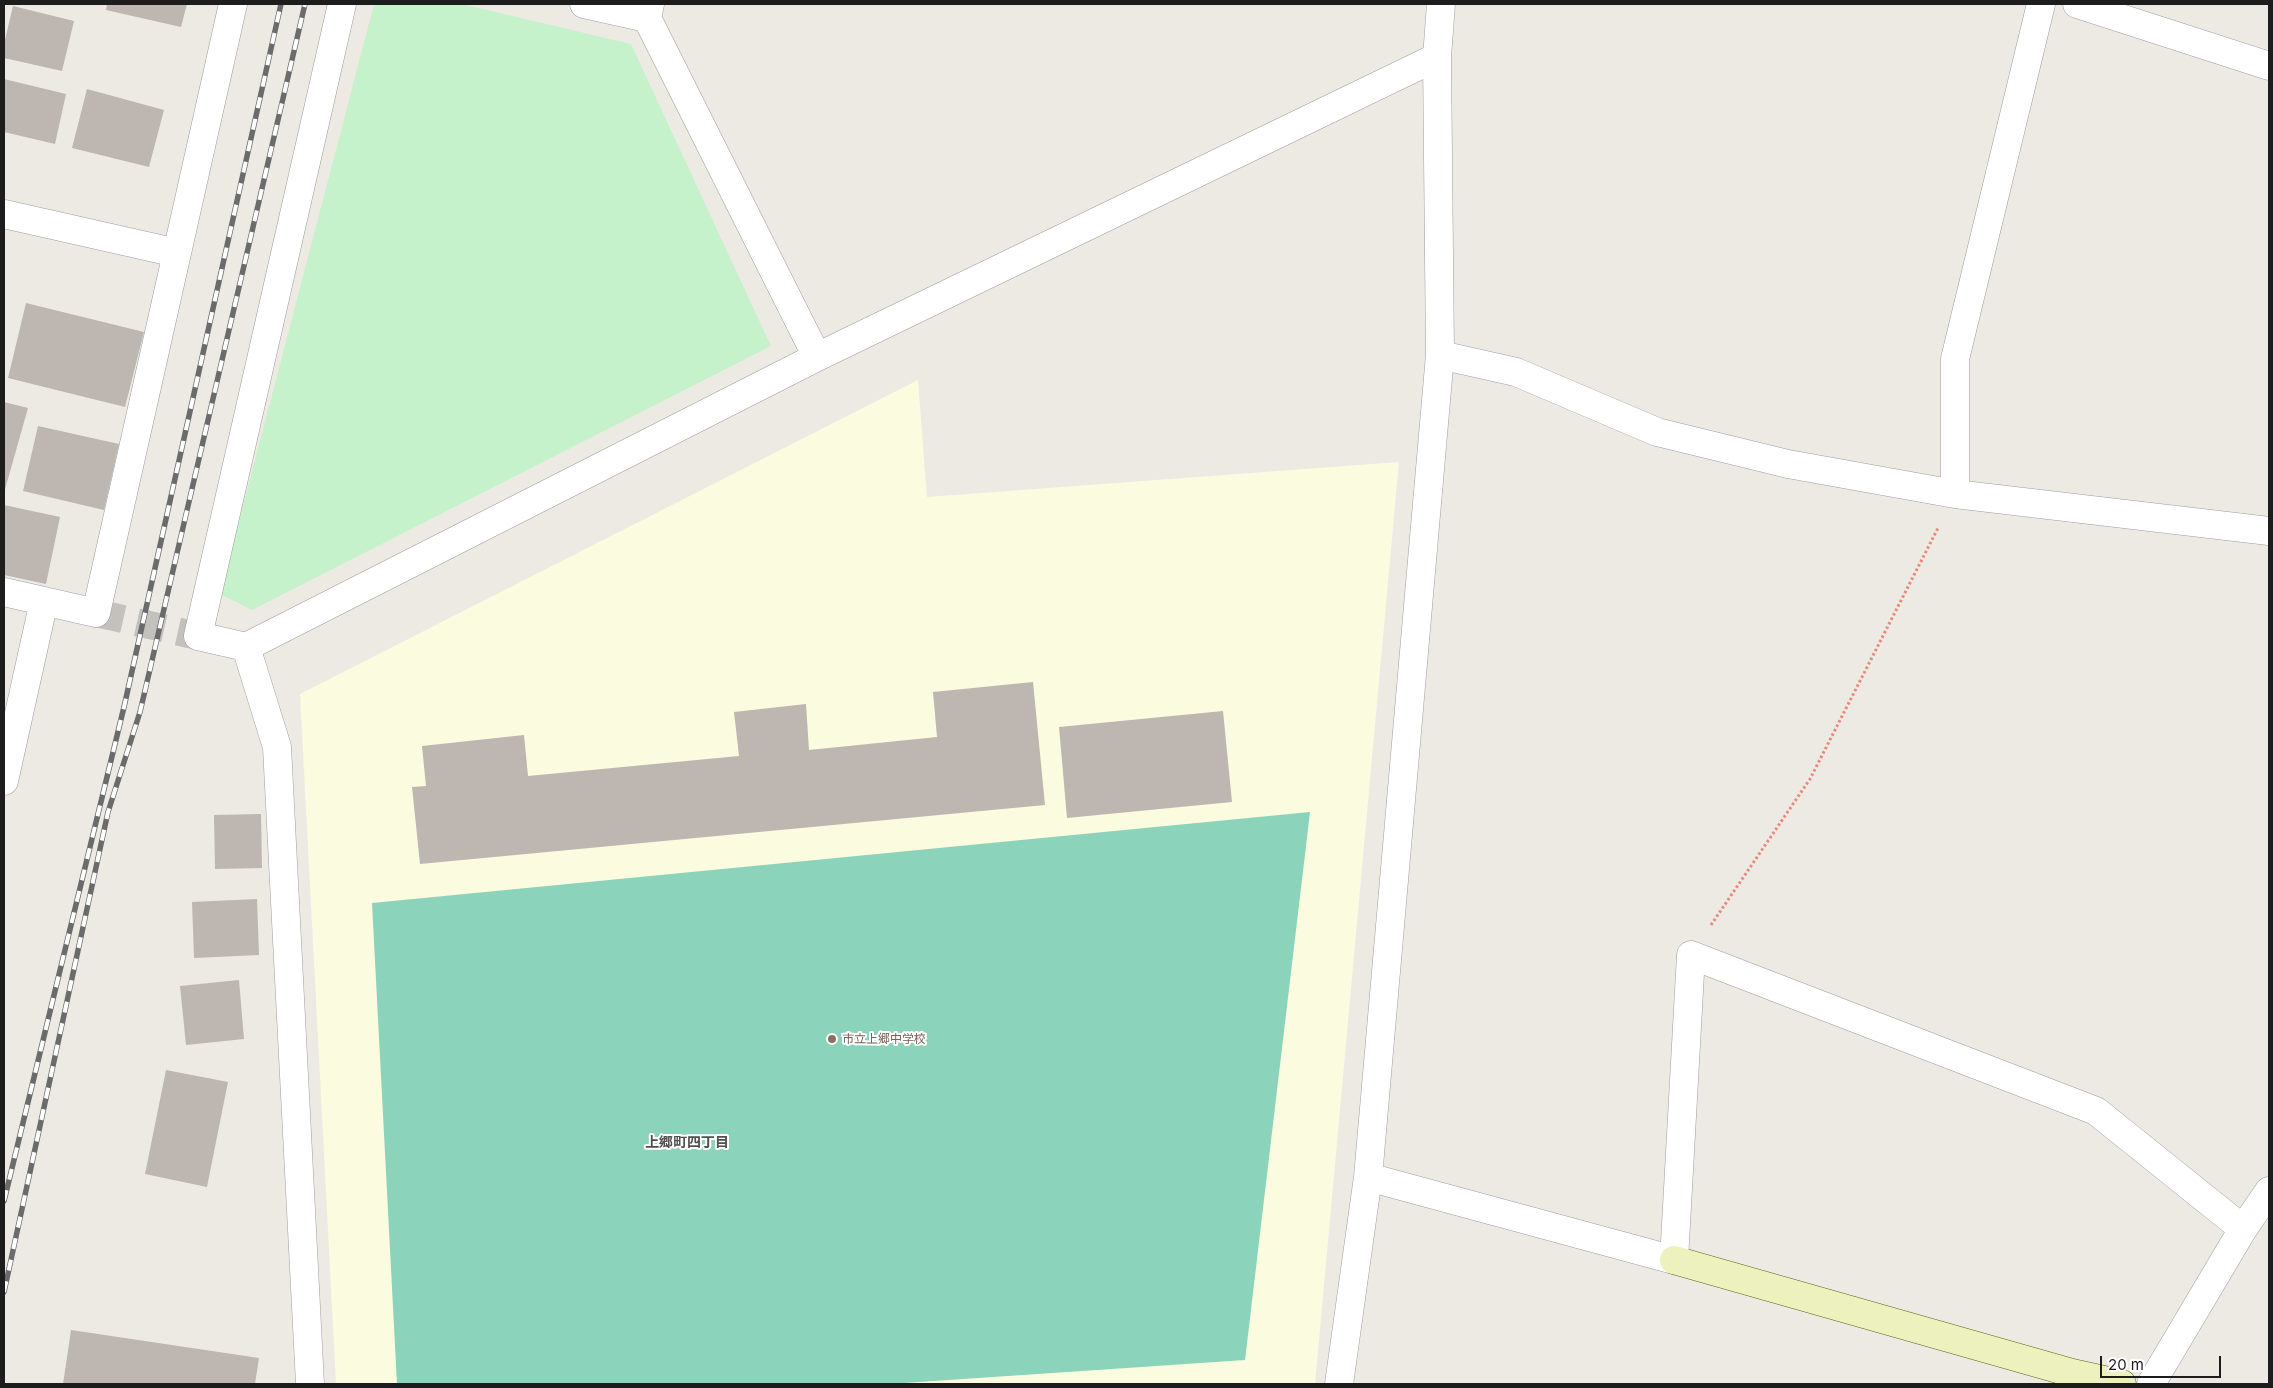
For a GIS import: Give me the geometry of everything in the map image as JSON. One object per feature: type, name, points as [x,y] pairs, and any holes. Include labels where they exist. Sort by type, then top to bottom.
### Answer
[{"type":"street","points":[[4,592],[96,612],[233,4]]},
{"type":"street","points":[[342,4],[198,636],[246,647],[817,357],[1438,57]]},
{"type":"street","points":[[584,4],[648,11],[817,357]]},
{"type":"street","points":[[1339,1384],[1368,1177],[1440,355],[1438,57],[1441,4]]},
{"type":"street","points":[[1955,494],[1955,359],[2041,4]]},
{"type":"street","points":[[2077,4],[2269,66]]},
{"type":"street","points":[[4,214],[177,253]]},
{"type":"street","points":[[1440,355],[1516,372],[1657,432],[1788,464],[1955,494],[2269,532]]},
{"type":"street","points":[[4,781],[44,601]]},
{"type":"street","points":[[246,647],[277,747],[310,1384]]},
{"type":"street","points":[[1674,1260],[1691,955],[2096,1111],[2243,1229]]},
{"type":"street","points":[[1368,1177],[1674,1260],[2067,1379],[2122,1384]]},
{"type":"street","points":[[2151,1384],[2243,1229],[2269,1191]]},
{"type":"path","points":[[1691,955],[1810,779],[1955,494]]},
{"type":"shaded area","name":"市立上郷中学校","points":[[918,380],[927,497],[1399,462],[1315,1384],[336,1384],[300,694]]},
{"type":"green space","points":[[374,4],[462,4],[631,44],[771,346],[252,610],[220,594]]},
{"type":"green space","points":[[1310,812],[1245,1360],[889,1384],[397,1384],[372,903]]},
{"type":"building","points":[[107,4],[187,4],[181,27],[106,10]]},
{"type":"building","points":[[13,6],[74,21],[62,71],[4,58],[4,44]]},
{"type":"building","points":[[4,79],[66,94],[55,144],[4,132]]},
{"type":"building","points":[[87,89],[164,110],[149,167],[72,148]]},
{"type":"building","points":[[26,303],[144,332],[125,407],[8,378]]},
{"type":"building","points":[[4,402],[28,408],[4,493]]},
{"type":"building","points":[[38,426],[119,444],[104,510],[23,491]]},
{"type":"building","points":[[4,505],[60,517],[46,584],[4,575]]},
{"type":"building","points":[[1033,682],[1045,805],[420,864],[412,787],[426,786],[422,746],[524,735],[528,776],[739,756],[734,712],[806,704],[809,750],[937,737],[933,692]]},
{"type":"building","points":[[1223,711],[1232,802],[1067,818],[1059,727]]},
{"type":"building","points":[[261,814],[262,868],[215,869],[214,815]]},
{"type":"building","points":[[257,899],[259,955],[194,958],[192,902]]},
{"type":"building","points":[[239,980],[244,1039],[186,1045],[180,986]]},
{"type":"building","points":[[166,1070],[228,1082],[207,1187],[145,1174]]},
{"type":"building","points":[[71,1330],[259,1358],[255,1384],[63,1384]]},
{"type":"tunnel","points":[[96,613],[198,636]]},
{"type":"railway","points":[[4,1201],[124,707],[281,4]]},
{"type":"railway","points":[[4,1292],[108,812],[140,712],[305,4]]},
{"type":"place","name":"市立上郷中学校","points":[[832,1039]]},
{"type":"district","name":"上郷町四丁目","points":[[687,1143]]}]
